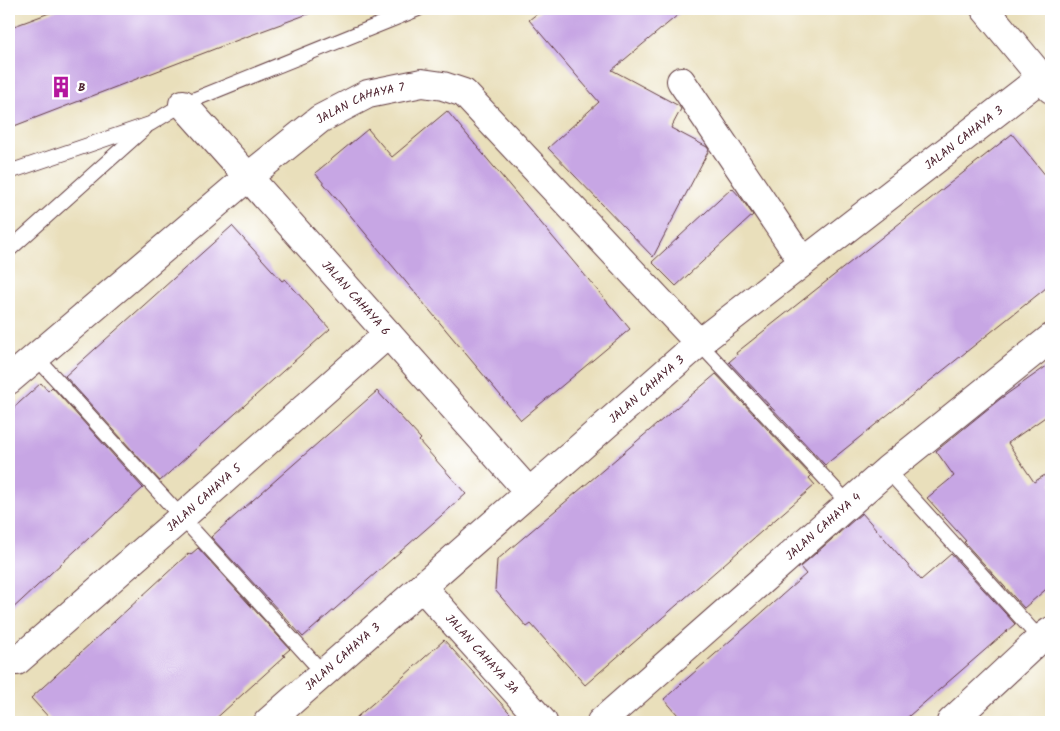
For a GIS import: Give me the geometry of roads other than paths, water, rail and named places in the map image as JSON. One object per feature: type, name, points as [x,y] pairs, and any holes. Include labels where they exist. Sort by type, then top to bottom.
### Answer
[{"type":"street","points":[[985,9],[1046,83]]},
{"type":"street","points":[[681,81],[803,262]]},
{"type":"street","name":"JALAN CAHAYA 7","points":[[9,380],[248,177],[320,119],[368,94],[422,83],[443,86],[464,93],[699,343]]},
{"type":"street","name":"JALAN CAHAYA 3","points":[[268,722],[699,343],[803,262],[1046,83]]},
{"type":"street","name":"JALAN CAHAYA 6","points":[[183,104],[529,492]]},
{"type":"street","name":"JALAN CAHAYA 5","points":[[16,661],[181,518],[388,334]]},
{"type":"street","name":"JALAN CAHAYA 4","points":[[602,722],[848,503],[1051,338]]},
{"type":"street","name":"JALAN CAHAYA 3A","points":[[422,586],[543,722]]},
{"type":"street","points":[[950,722],[1046,635]]},
{"type":"lane","points":[[9,250],[150,124],[183,104],[418,9]]},
{"type":"lane","points":[[9,172],[150,124]]},
{"type":"lane","points":[[699,343],[848,503]]},
{"type":"lane","points":[[36,357],[324,674]]},
{"type":"lane","points":[[887,470],[1046,635]]},
{"type":"place","name":"B","points":[[61,87]]}]
